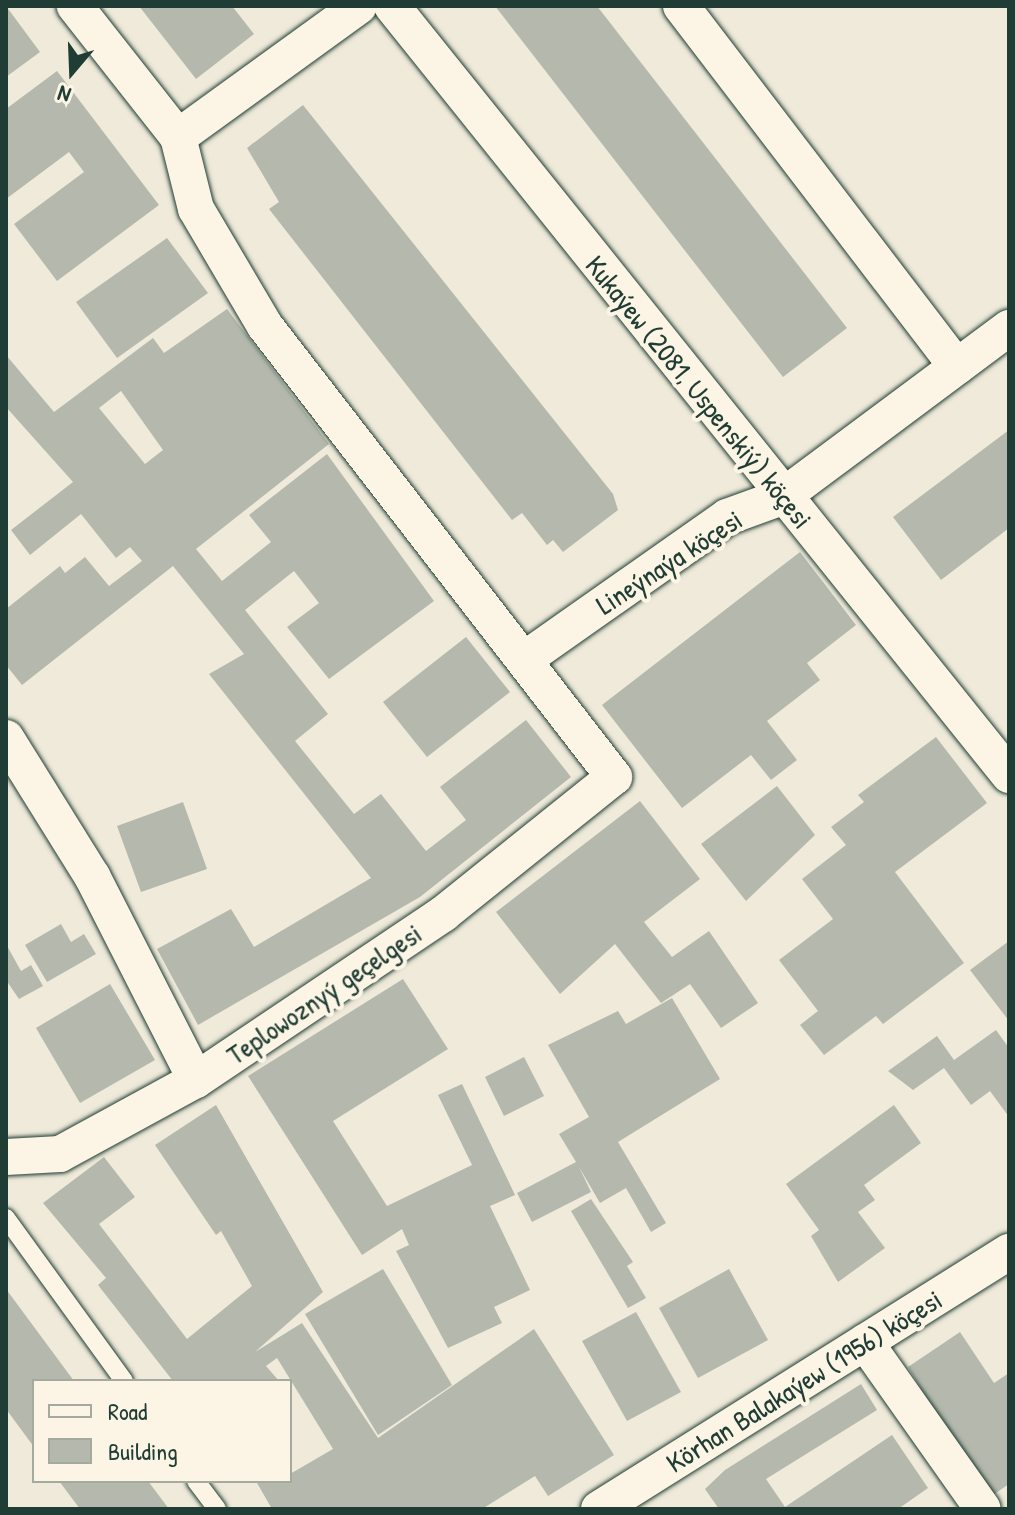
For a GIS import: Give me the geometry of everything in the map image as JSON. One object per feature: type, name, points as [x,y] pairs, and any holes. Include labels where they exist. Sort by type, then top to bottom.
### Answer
[{"type":"street","points":[[75,6],[178,137],[196,209],[265,326],[525,659]]},
{"type":"street","points":[[178,137],[359,6]]},
{"type":"street","name":"Kukaýew (2081, Uspenskiý) köçesi","points":[[392,6],[782,497],[1009,775]]},
{"type":"street","points":[[688,8],[957,367]]},
{"type":"street","name":"Lineýnaýa köçesi","points":[[525,659],[727,517],[782,497],[1009,328]]},
{"type":"street","name":"Teplowoznyý geçelgesi","points":[[6,1157],[60,1154],[196,1080],[443,914],[614,777],[525,659]]},
{"type":"street","points":[[6,738],[92,876],[196,1080]]},
{"type":"street","name":"Körhan Balakaýew (1956) köçesi","points":[[599,1509],[1009,1252]]},
{"type":"street","points":[[865,1342],[983,1509]]},
{"type":"lane","points":[[6,1218],[123,1379]]},
{"type":"lane","points":[[198,1483],[217,1509]]},
{"type":"building","points":[[6,6],[40,52],[6,77]]},
{"type":"building","points":[[139,6],[232,6],[254,34],[196,79]]},
{"type":"building","points":[[495,6],[597,6],[847,328],[783,377]]},
{"type":"building","points":[[57,71],[159,205],[57,281],[14,224],[84,172],[69,152],[6,199],[6,109]]},
{"type":"building","points":[[303,105],[613,494],[618,510],[563,552],[553,540],[547,545],[522,513],[512,520],[269,209],[279,202],[247,148]]},
{"type":"building","points":[[167,238],[208,293],[117,358],[76,302]]},
{"type":"building","points":[[227,309],[329,444],[196,549],[222,581],[271,542],[249,515],[327,454],[434,601],[329,679],[287,627],[319,603],[294,571],[245,610],[328,714],[295,741],[354,814],[381,794],[426,851],[466,820],[440,787],[526,720],[571,777],[420,897],[198,1025],[157,949],[231,909],[254,947],[371,878],[209,674],[244,654],[173,566],[22,685],[6,665],[6,609],[60,566],[65,573],[85,557],[109,586],[142,561],[130,547],[116,558],[81,514],[30,555],[11,530],[73,482],[6,407],[6,355],[54,412],[153,338],[164,353]],"holes":[[[121,391],[163,450],[145,464],[99,408]]]},
{"type":"building","points":[[1009,430],[1009,528],[941,580],[893,517]]},
{"type":"building","points":[[800,552],[856,625],[807,663],[820,680],[767,721],[797,760],[771,780],[751,755],[682,808],[602,705]]},
{"type":"building","points":[[466,637],[510,692],[427,757],[383,702]]},
{"type":"building","points":[[936,737],[987,803],[895,872],[964,963],[883,1024],[876,1016],[824,1055],[800,1025],[818,1011],[779,960],[833,919],[802,879],[846,845],[831,827],[864,802],[858,795]]},
{"type":"building","points":[[777,786],[815,835],[746,901],[701,844]]},
{"type":"building","points":[[640,801],[700,879],[644,922],[672,957],[709,931],[758,1003],[721,1028],[690,984],[661,1003],[615,944],[560,994],[496,912]]},
{"type":"building","points":[[183,802],[207,869],[141,892],[117,826]]},
{"type":"building","points":[[61,924],[71,942],[84,934],[96,954],[47,982],[25,945]]},
{"type":"building","points":[[1009,941],[1009,1021],[970,970]]},
{"type":"building","points":[[6,944],[21,971],[31,965],[43,986],[19,999],[6,980]]},
{"type":"building","points":[[403,979],[448,1049],[333,1121],[387,1206],[472,1165],[438,1095],[462,1084],[515,1195],[490,1206],[530,1290],[494,1307],[502,1323],[448,1348],[396,1251],[409,1245],[402,1229],[362,1255],[248,1076]]},
{"type":"building","points":[[110,984],[155,1060],[80,1103],[36,1028]]},
{"type":"building","points":[[672,998],[720,1079],[618,1142],[666,1223],[651,1232],[626,1188],[600,1203],[579,1167],[591,1192],[532,1222],[517,1193],[576,1162],[559,1134],[589,1117],[548,1045],[618,1011],[626,1024]]},
{"type":"building","points":[[996,1030],[1009,1048],[1009,1117],[990,1091],[971,1105],[944,1068],[913,1090],[888,1071],[937,1036],[954,1060]]},
{"type":"building","points":[[524,1057],[544,1096],[504,1116],[485,1077]]},
{"type":"building","points":[[216,1105],[323,1292],[255,1352],[302,1323],[378,1438],[534,1329],[614,1455],[548,1496],[535,1476],[482,1509],[272,1509],[257,1483],[292,1483],[292,1473],[333,1449],[277,1358],[266,1366],[277,1379],[171,1379],[98,1285],[106,1278],[43,1203],[104,1157],[135,1197],[99,1224],[187,1339],[252,1286],[221,1231],[216,1235],[155,1145]]},
{"type":"building","points":[[894,1105],[921,1143],[864,1185],[875,1200],[858,1212],[885,1248],[838,1282],[811,1236],[819,1230],[786,1184]]},
{"type":"building","points":[[591,1199],[633,1262],[627,1266],[646,1298],[628,1308],[571,1211]]},
{"type":"building","points":[[383,1269],[452,1385],[378,1435],[305,1314]]},
{"type":"building","points":[[729,1269],[768,1340],[698,1378],[659,1308]]},
{"type":"building","points":[[6,1289],[73,1379],[32,1379],[32,1444],[6,1409]]},
{"type":"building","points":[[636,1312],[681,1392],[627,1421],[582,1341]]},
{"type":"building","points":[[960,1332],[994,1383],[1009,1373],[1009,1484],[987,1499],[908,1367]]},
{"type":"building","points":[[861,1384],[877,1410],[766,1479],[785,1507],[892,1435],[928,1488],[898,1509],[719,1509],[705,1489],[725,1470]]},
{"type":"building","points":[[60,1483],[150,1483],[169,1509],[80,1509]]}]
